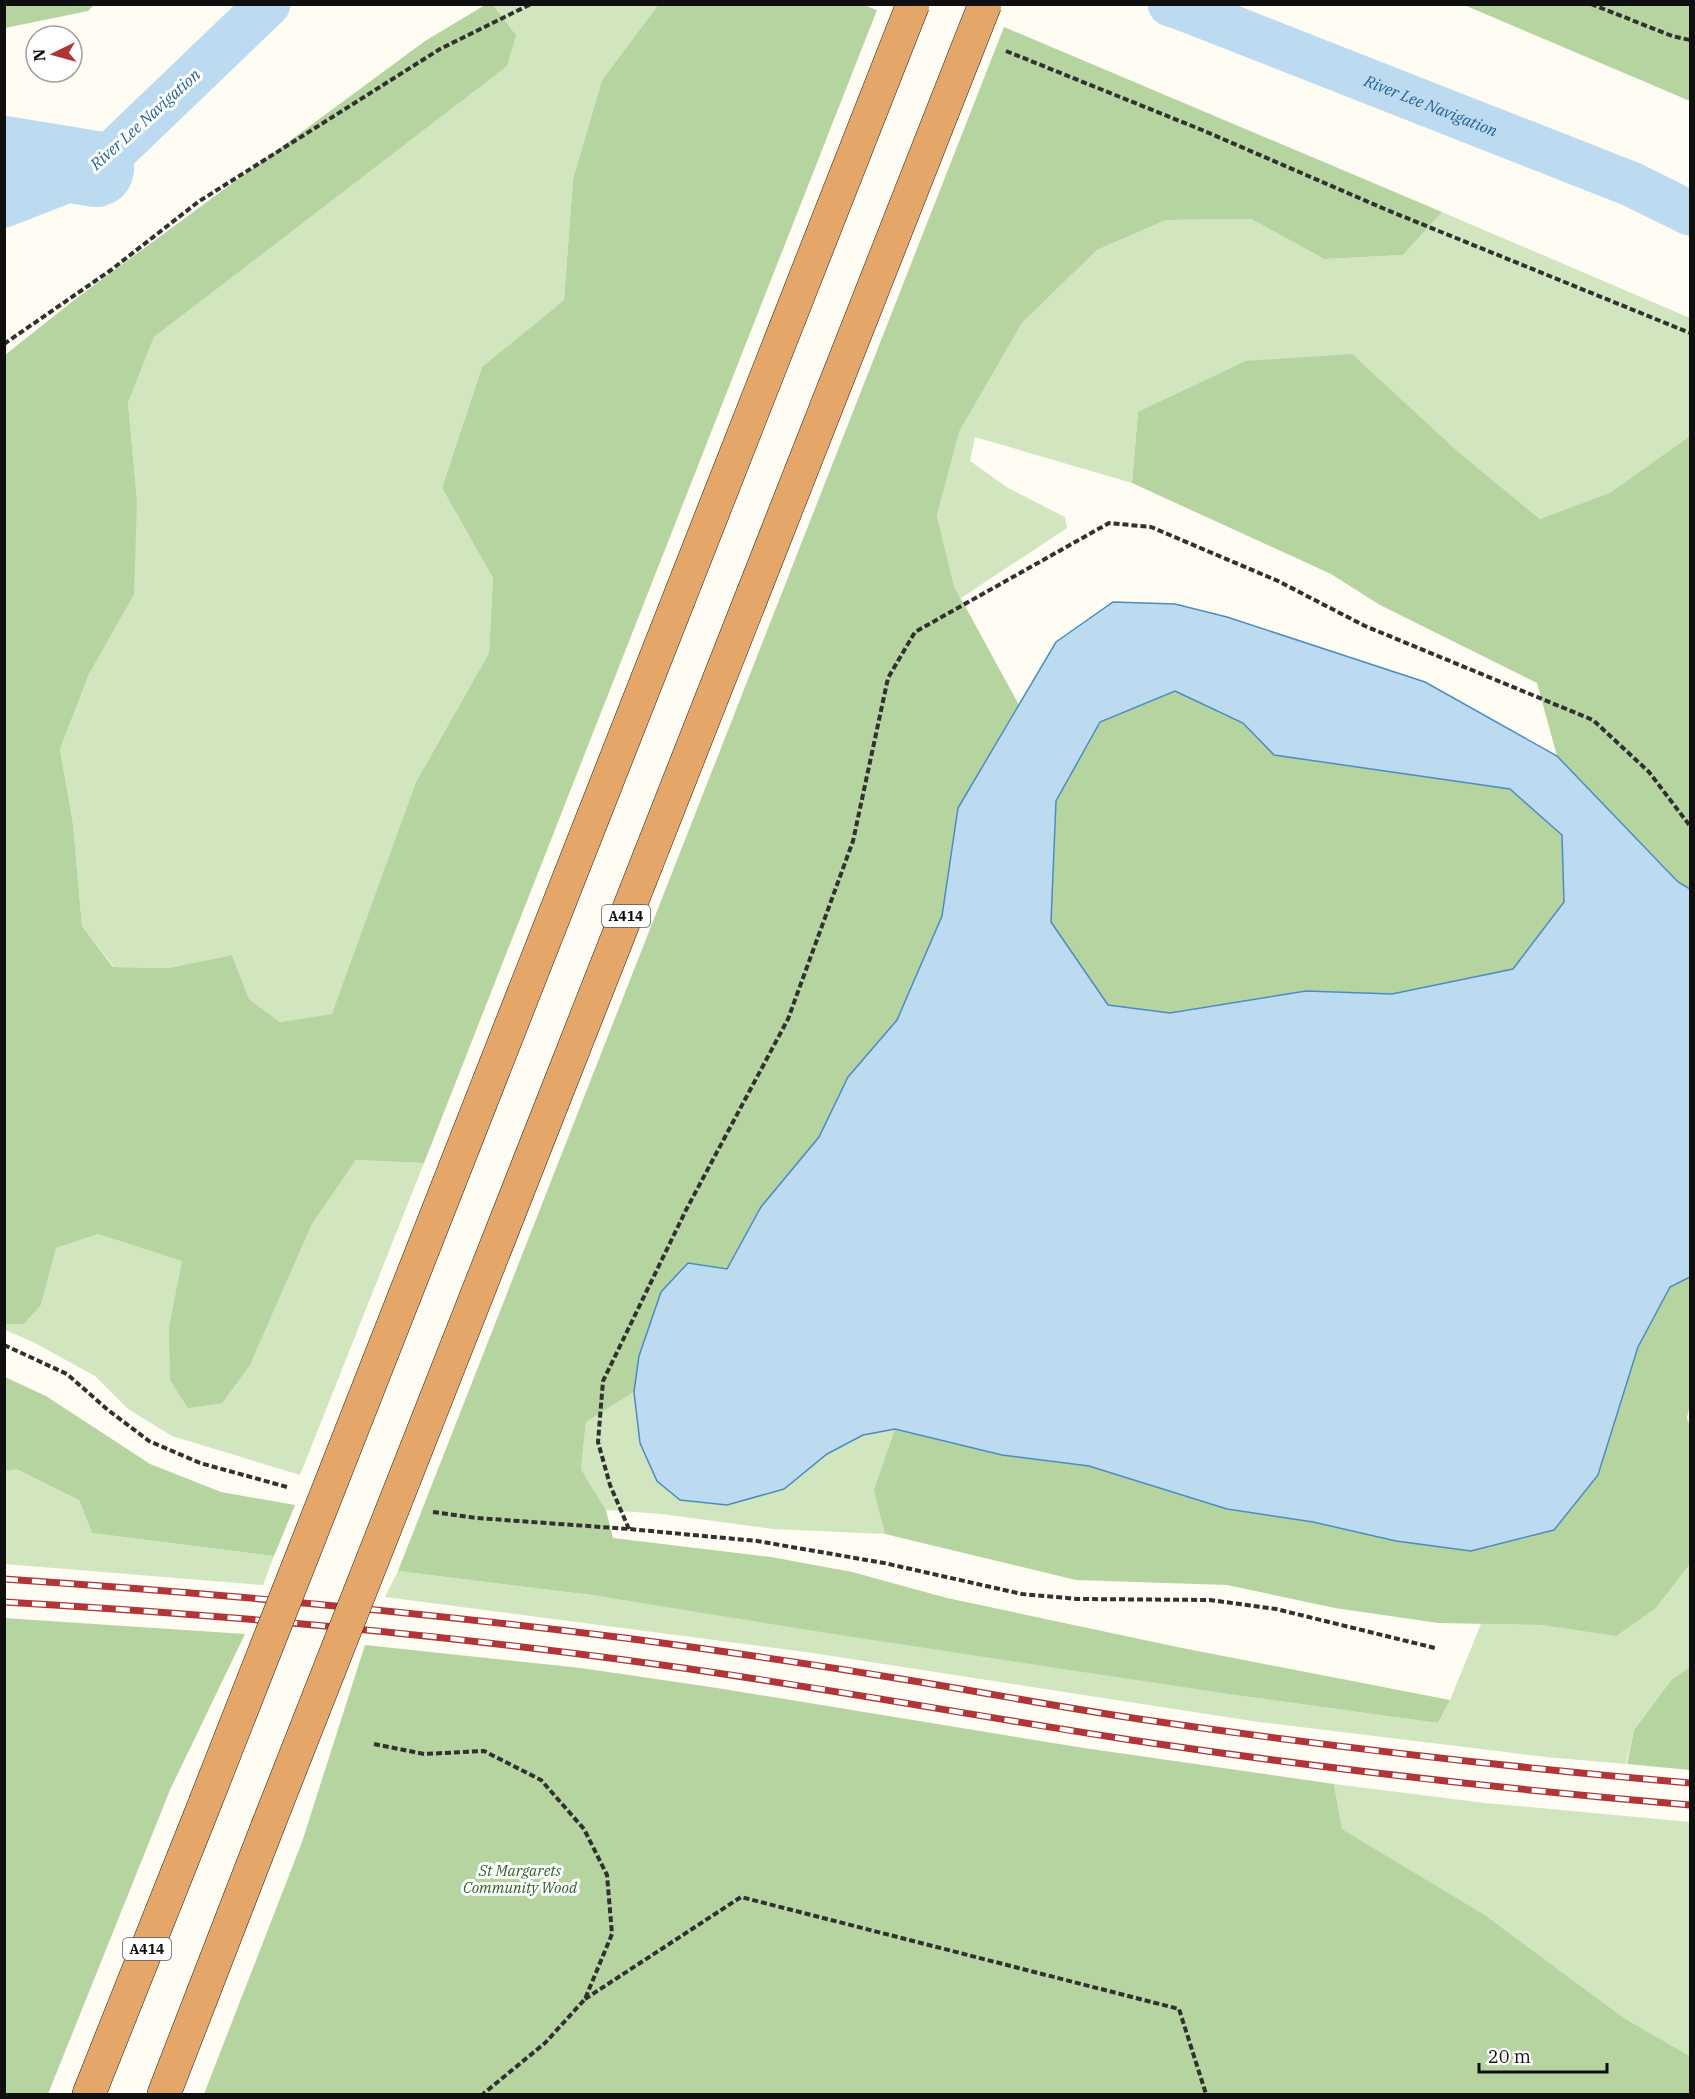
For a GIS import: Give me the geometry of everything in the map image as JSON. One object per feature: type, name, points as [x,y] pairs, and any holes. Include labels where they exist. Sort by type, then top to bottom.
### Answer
[{"type":"highway","name":"A414","points":[[89,2094],[913,4]]},
{"type":"highway","name":"A414","points":[[164,2094],[985,4]]},
{"type":"path","points":[[4,344],[111,270],[198,202],[440,49],[531,4]]},
{"type":"path","points":[[1591,4],[1672,36],[1690,40]]},
{"type":"path","points":[[996,48],[1202,130],[1398,214],[1690,333]]},
{"type":"path","points":[[629,1529],[610,1485],[598,1442],[603,1381],[686,1210],[788,1019],[853,841],[888,678],[915,632],[1109,523],[1151,527],[1278,581],[1365,626],[1593,720],[1649,772],[1690,826]]},
{"type":"path","points":[[4,1345],[67,1374],[108,1410],[149,1441],[200,1463],[290,1488]]},
{"type":"path","points":[[432,1512],[477,1518],[757,1541],[884,1563],[1022,1594],[1078,1599],[1210,1600],[1276,1610],[1435,1648]]},
{"type":"path","points":[[374,1744],[424,1754],[484,1751],[541,1780],[584,1829],[607,1875],[612,1934],[585,1999]]},
{"type":"path","points":[[483,2094],[545,2043],[585,1999],[741,1897],[1179,2009],[1206,2094]]},
{"type":"green space","points":[[5,4],[94,4],[88,11],[5,28]]},
{"type":"green space","points":[[861,4],[877,10],[424,1163],[356,1160],[312,1224],[250,1365],[222,1403],[188,1408],[170,1380],[169,1327],[182,1261],[98,1234],[56,1248],[41,1305],[24,1324],[5,1324],[5,355],[78,297],[425,41],[485,5],[493,5],[516,35],[507,66],[154,337],[128,403],[137,500],[134,594],[89,674],[60,749],[73,824],[82,926],[113,967],[168,968],[232,955],[249,999],[280,1022],[332,1014],[416,782],[489,653],[493,578],[442,488],[482,367],[564,300],[573,179],[602,80],[658,5]]},
{"type":"green space","points":[[493,5],[658,5],[602,80],[573,179],[564,300],[482,367],[442,488],[493,578],[489,653],[416,782],[333,1014],[280,1022],[249,999],[232,955],[168,968],[114,967],[82,926],[73,824],[60,749],[89,674],[137,500],[128,403],[154,337],[310,216],[516,35]]},
{"type":"green space","points":[[1464,5],[1690,5],[1690,101]]},
{"type":"green space","points":[[1004,27],[1442,212],[1403,255],[1325,259],[1251,219],[1166,220],[1097,250],[1022,323],[959,432],[937,516],[954,586],[1019,705],[958,808],[942,916],[897,1020],[848,1077],[819,1137],[761,1207],[727,1269],[688,1263],[639,1356],[634,1392],[586,1422],[581,1469],[606,1510],[613,1538],[771,1557],[852,1572],[947,1598],[1182,1648],[1450,1700],[1438,1723],[1228,1694],[591,1595],[398,1571]]},
{"type":"green space","points":[[1442,212],[1690,318],[1690,436],[1610,494],[1540,519],[1457,451],[1138,412],[1132,483],[975,437],[970,461],[1008,488],[1065,517],[1067,528],[961,598],[954,586],[937,516],[959,432],[1022,323],[1097,250],[1166,220],[1251,219],[1326,259],[1403,255]]},
{"type":"green space","points":[[1352,354],[1457,451],[1540,519],[1610,493],[1690,436],[1690,889],[1678,882],[1557,756],[1537,683],[1380,605],[1331,574],[1132,483],[1138,412],[1246,361]]},
{"type":"green space","points":[[1175,691],[1243,723],[1274,755],[1510,789],[1562,835],[1564,902],[1513,969],[1392,994],[1306,991],[1170,1013],[1108,1005],[1051,922],[1056,801],[1100,722]]},
{"type":"green space","points":[[356,1160],[424,1163],[300,1475],[172,1436],[128,1409],[95,1376],[33,1342],[5,1330],[4,1324],[24,1324],[41,1305],[56,1248],[98,1234],[183,1261],[169,1327],[250,1365],[312,1224]]},
{"type":"green space","points":[[1690,1277],[1690,1403],[1687,1418],[1690,1427],[1690,1564],[1656,1608],[1616,1636],[1543,1625],[1438,1623],[1335,1608],[1227,1585],[1076,1580],[885,1534],[874,1490],[895,1429],[1002,1455],[1089,1466],[1227,1509],[1313,1522],[1396,1541],[1598,1475],[1638,1347],[1670,1287]]},
{"type":"green space","points":[[5,1377],[46,1396],[150,1464],[221,1492],[295,1505],[274,1556],[92,1533],[79,1500],[17,1469],[5,1471]]},
{"type":"green space","points":[[634,1392],[640,1443],[657,1481],[681,1500],[727,1505],[784,1489],[827,1454],[863,1435],[895,1429],[875,1490],[885,1534],[773,1529],[662,1514],[606,1510],[581,1469],[586,1422]]},
{"type":"green space","points":[[17,1468],[79,1500],[92,1533],[274,1556],[263,1585],[5,1564],[4,1471]]},
{"type":"green space","points":[[1690,1564],[1690,1667],[1672,1679],[1634,1730],[1626,1764],[1546,1757],[1259,1722],[806,1652],[385,1597],[398,1571],[590,1595],[1228,1694],[1438,1723],[1450,1700],[1481,1624],[1543,1625],[1656,1608]]},
{"type":"green space","points":[[4,1618],[245,1634],[170,1790],[48,2094],[5,2094]]},
{"type":"green space","name":"St Margarets Community Wood","points":[[365,1645],[581,1668],[1084,1748],[1334,1784],[1342,1829],[1485,1915],[1624,2018],[1690,2056],[1690,2094],[204,2094],[302,1842]]},
{"type":"green space","points":[[1690,1667],[1690,1770],[1627,1764],[1634,1730],[1672,1679]]},
{"type":"green space","points":[[1334,1784],[1485,1803],[1690,1822],[1690,2056],[1624,2018],[1485,1915],[1342,1829]]},
{"type":"water","points":[[1113,602],[1175,604],[1227,617],[1425,682],[1557,756],[1678,882],[1690,889],[1690,1277],[1670,1287],[1638,1347],[1598,1475],[1554,1530],[1471,1551],[1396,1541],[1313,1522],[1227,1509],[1089,1466],[1002,1455],[895,1429],[863,1435],[827,1454],[784,1489],[727,1505],[680,1500],[657,1481],[640,1443],[634,1392],[639,1356],[661,1292],[688,1263],[727,1269],[761,1207],[819,1137],[848,1077],[897,1020],[942,916],[958,808],[1056,642]],"holes":[[[1175,691],[1243,723],[1274,755],[1510,789],[1562,835],[1564,902],[1513,969],[1392,994],[1306,991],[1170,1013],[1108,1005],[1051,922],[1056,801],[1100,722]]]},
{"type":"waterway","name":"River Lee Navigation","points":[[4,205],[96,169],[268,4]]},
{"type":"waterway","name":"River Lee Navigation","points":[[1170,4],[1631,184],[1690,213]]},
{"type":"waterway","points":[[4,154],[96,169]]},
{"type":"railway","points":[[4,1579],[315,1604],[548,1629],[794,1662],[1208,1729],[1415,1755],[1690,1783]]},
{"type":"railway","points":[[4,1602],[315,1625],[548,1650],[752,1678],[1131,1740],[1271,1760],[1480,1785],[1690,1805]]}]
